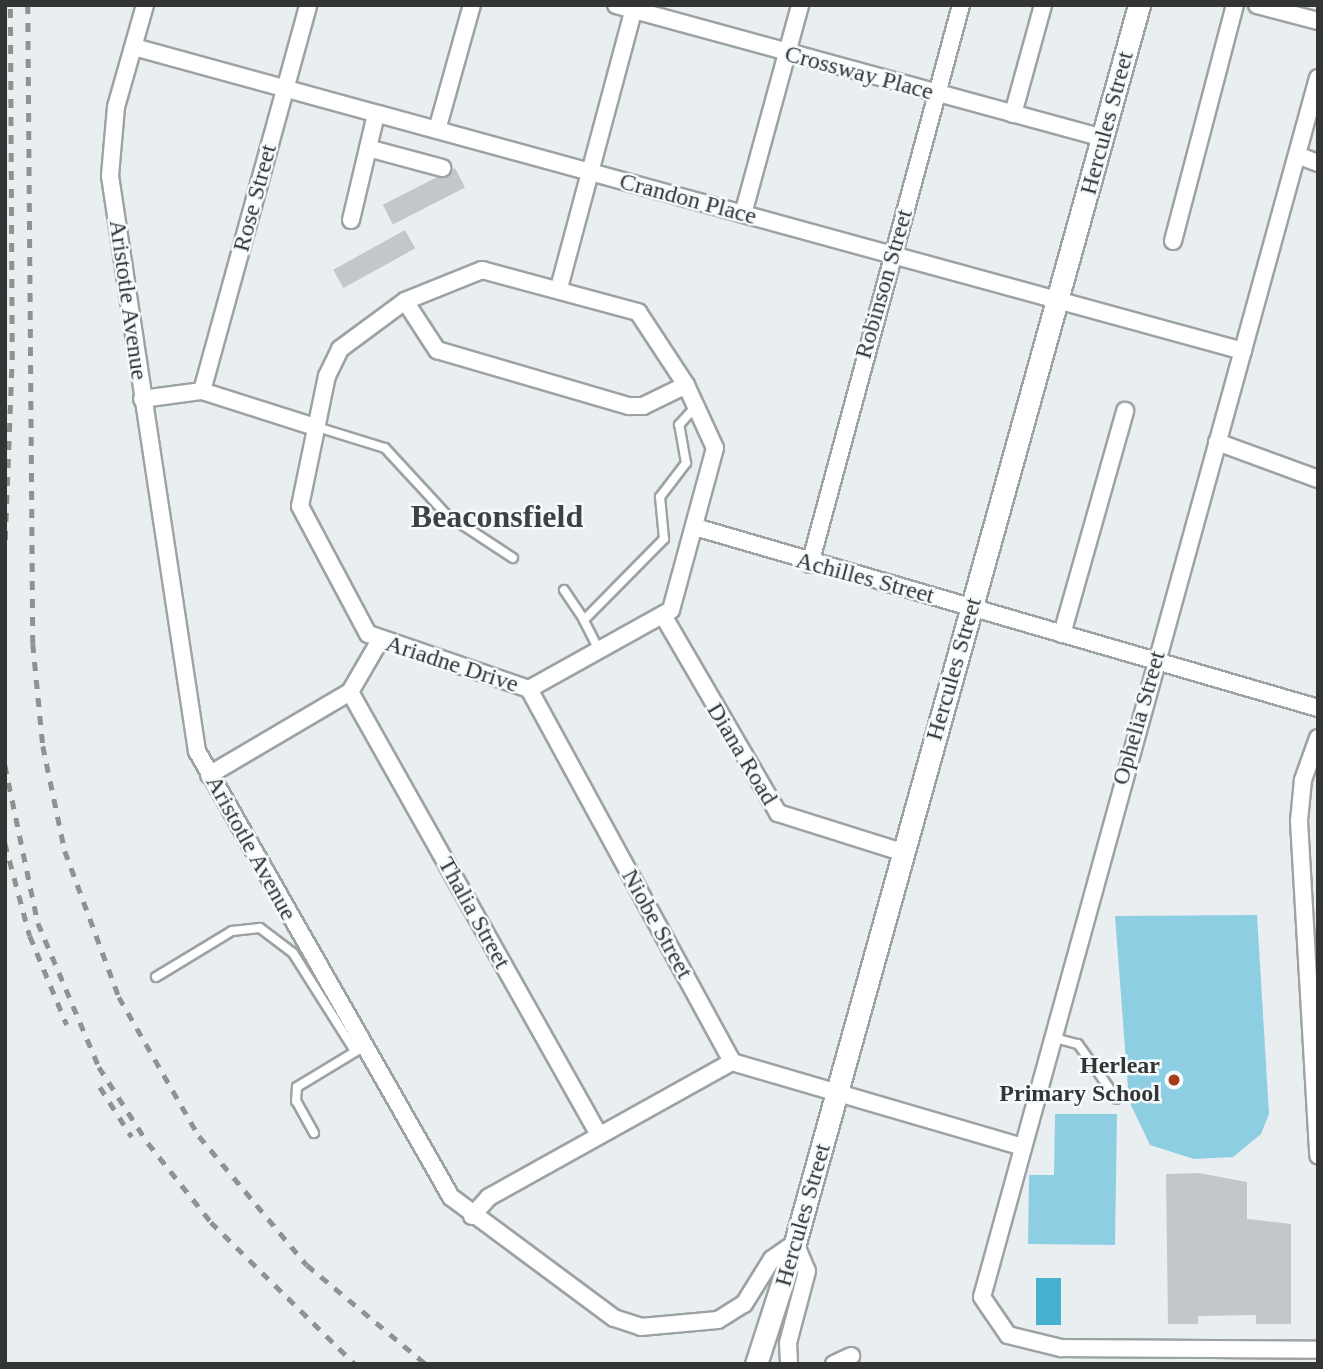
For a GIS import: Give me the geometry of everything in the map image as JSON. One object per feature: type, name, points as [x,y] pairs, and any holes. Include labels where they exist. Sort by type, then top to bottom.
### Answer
[{"type":"street","name":"Aristotle Avenue","points":[[145,5],[109,155],[189,725],[209,775],[359,1049],[452,1198],[472,1216],[614,1318],[666,1329],[709,1324],[738,1309],[762,1283],[772,1259],[796,1242]]},
{"type":"street","name":"Rose Street","points":[[202,391],[308,5]]},
{"type":"street","points":[[437,130],[472,5]]},
{"type":"street","name":"Crossway Place","points":[[616,5],[635,8],[787,54],[1103,138]]},
{"type":"street","points":[[743,214],[800,5]]},
{"type":"street","name":"Robinson Street","points":[[810,564],[961,5]]},
{"type":"street","points":[[1013,114],[1043,5]]},
{"type":"street","name":"Hercules Street","points":[[756,1364],[769,1332],[796,1242],[1139,5]]},
{"type":"street","points":[[1172,241],[1235,5]]},
{"type":"street","points":[[1257,5],[1318,21]]},
{"type":"street","points":[[559,288],[593,173],[635,8]]},
{"type":"street","name":"Crandon Place","points":[[134,47],[285,91],[892,253],[1243,351]]},
{"type":"street","name":"Ophelia Street","points":[[1318,78],[1050,1037],[982,1297],[994,1323],[1025,1341],[1061,1348],[1318,1350]]},
{"type":"street","points":[[351,220],[376,114]]},
{"type":"street","points":[[368,148],[442,168]]},
{"type":"street","points":[[1297,155],[1318,163]]},
{"type":"street","name":"Ariadne Drive","points":[[482,270],[559,288],[638,312],[697,405],[715,456],[675,601],[664,617],[601,654],[529,690],[379,642],[357,617],[300,506],[315,427],[340,349],[405,301],[482,270]]},
{"type":"street","points":[[405,301],[437,350],[629,405],[643,406],[686,385]]},
{"type":"street","points":[[142,399],[202,391],[315,427]]},
{"type":"street","points":[[1062,634],[1125,411]]},
{"type":"street","points":[[1217,442],[1318,479]]},
{"type":"street","name":"Achilles Street","points":[[695,527],[810,564],[972,607],[1318,708]]},
{"type":"street","name":"Diana Road","points":[[664,617],[778,813],[902,852]]},
{"type":"street","points":[[209,775],[350,692],[379,642]]},
{"type":"street","name":"Niobe Street","points":[[529,690],[732,1062]]},
{"type":"street","name":"Thalia Street","points":[[350,692],[598,1133]]},
{"type":"street","points":[[1318,738],[1299,798],[1311,961],[1318,1155]]},
{"type":"street","points":[[472,1216],[489,1197],[598,1133],[732,1062],[1020,1146]]},
{"type":"street","points":[[789,1364],[788,1342],[807,1271],[796,1242]]},
{"type":"street","name":"Hercules Street","points":[[765,1364],[769,1332]]},
{"type":"street","points":[[834,1364],[851,1356]]},
{"type":"lane","points":[[584,620],[664,538],[660,497],[686,463],[678,425],[697,405]]},
{"type":"lane","points":[[315,427],[385,448],[446,514],[513,558]]},
{"type":"lane","points":[[564,590],[584,620],[601,654]]},
{"type":"lane","points":[[156,977],[232,931],[260,928],[293,953],[359,1049],[297,1087],[296,1101],[314,1133]]},
{"type":"lane","points":[[1050,1037],[1078,1044],[1116,1099]]},
{"type":"shaded area","points":[[1257,915],[1269,1114],[1261,1134],[1233,1157],[1194,1159],[1150,1145],[1129,1101],[1115,916]]},
{"type":"shaded area","points":[[1055,1114],[1117,1114],[1115,1245],[1028,1244],[1029,1175],[1054,1175]]},
{"type":"shaded area","points":[[1036,1278],[1061,1278],[1061,1325],[1036,1325]]},
{"type":"building","points":[[455,168],[465,188],[393,224],[383,205]]},
{"type":"building","points":[[405,230],[415,248],[343,288],[333,270]]},
{"type":"building","points":[[1199,1173],[1247,1182],[1247,1219],[1291,1224],[1291,1324],[1256,1324],[1256,1315],[1198,1316],[1198,1324],[1168,1324],[1166,1174]]},
{"type":"railway","points":[[5,540],[12,360],[10,5]]},
{"type":"railway","points":[[28,5],[33,644],[43,746],[65,851],[119,997],[199,1136],[307,1265],[426,1364]]},
{"type":"railway","points":[[5,765],[38,923],[99,1067],[148,1143],[211,1222],[355,1364]]},
{"type":"railway","points":[[5,843],[30,936],[67,1025]]},
{"type":"railway","points":[[100,1087],[132,1137]]},
{"type":"place","name":"Herlear Primary School","points":[[1174,1080]]},
{"type":"district","name":"Beaconsfield","points":[[497,516]]}]
